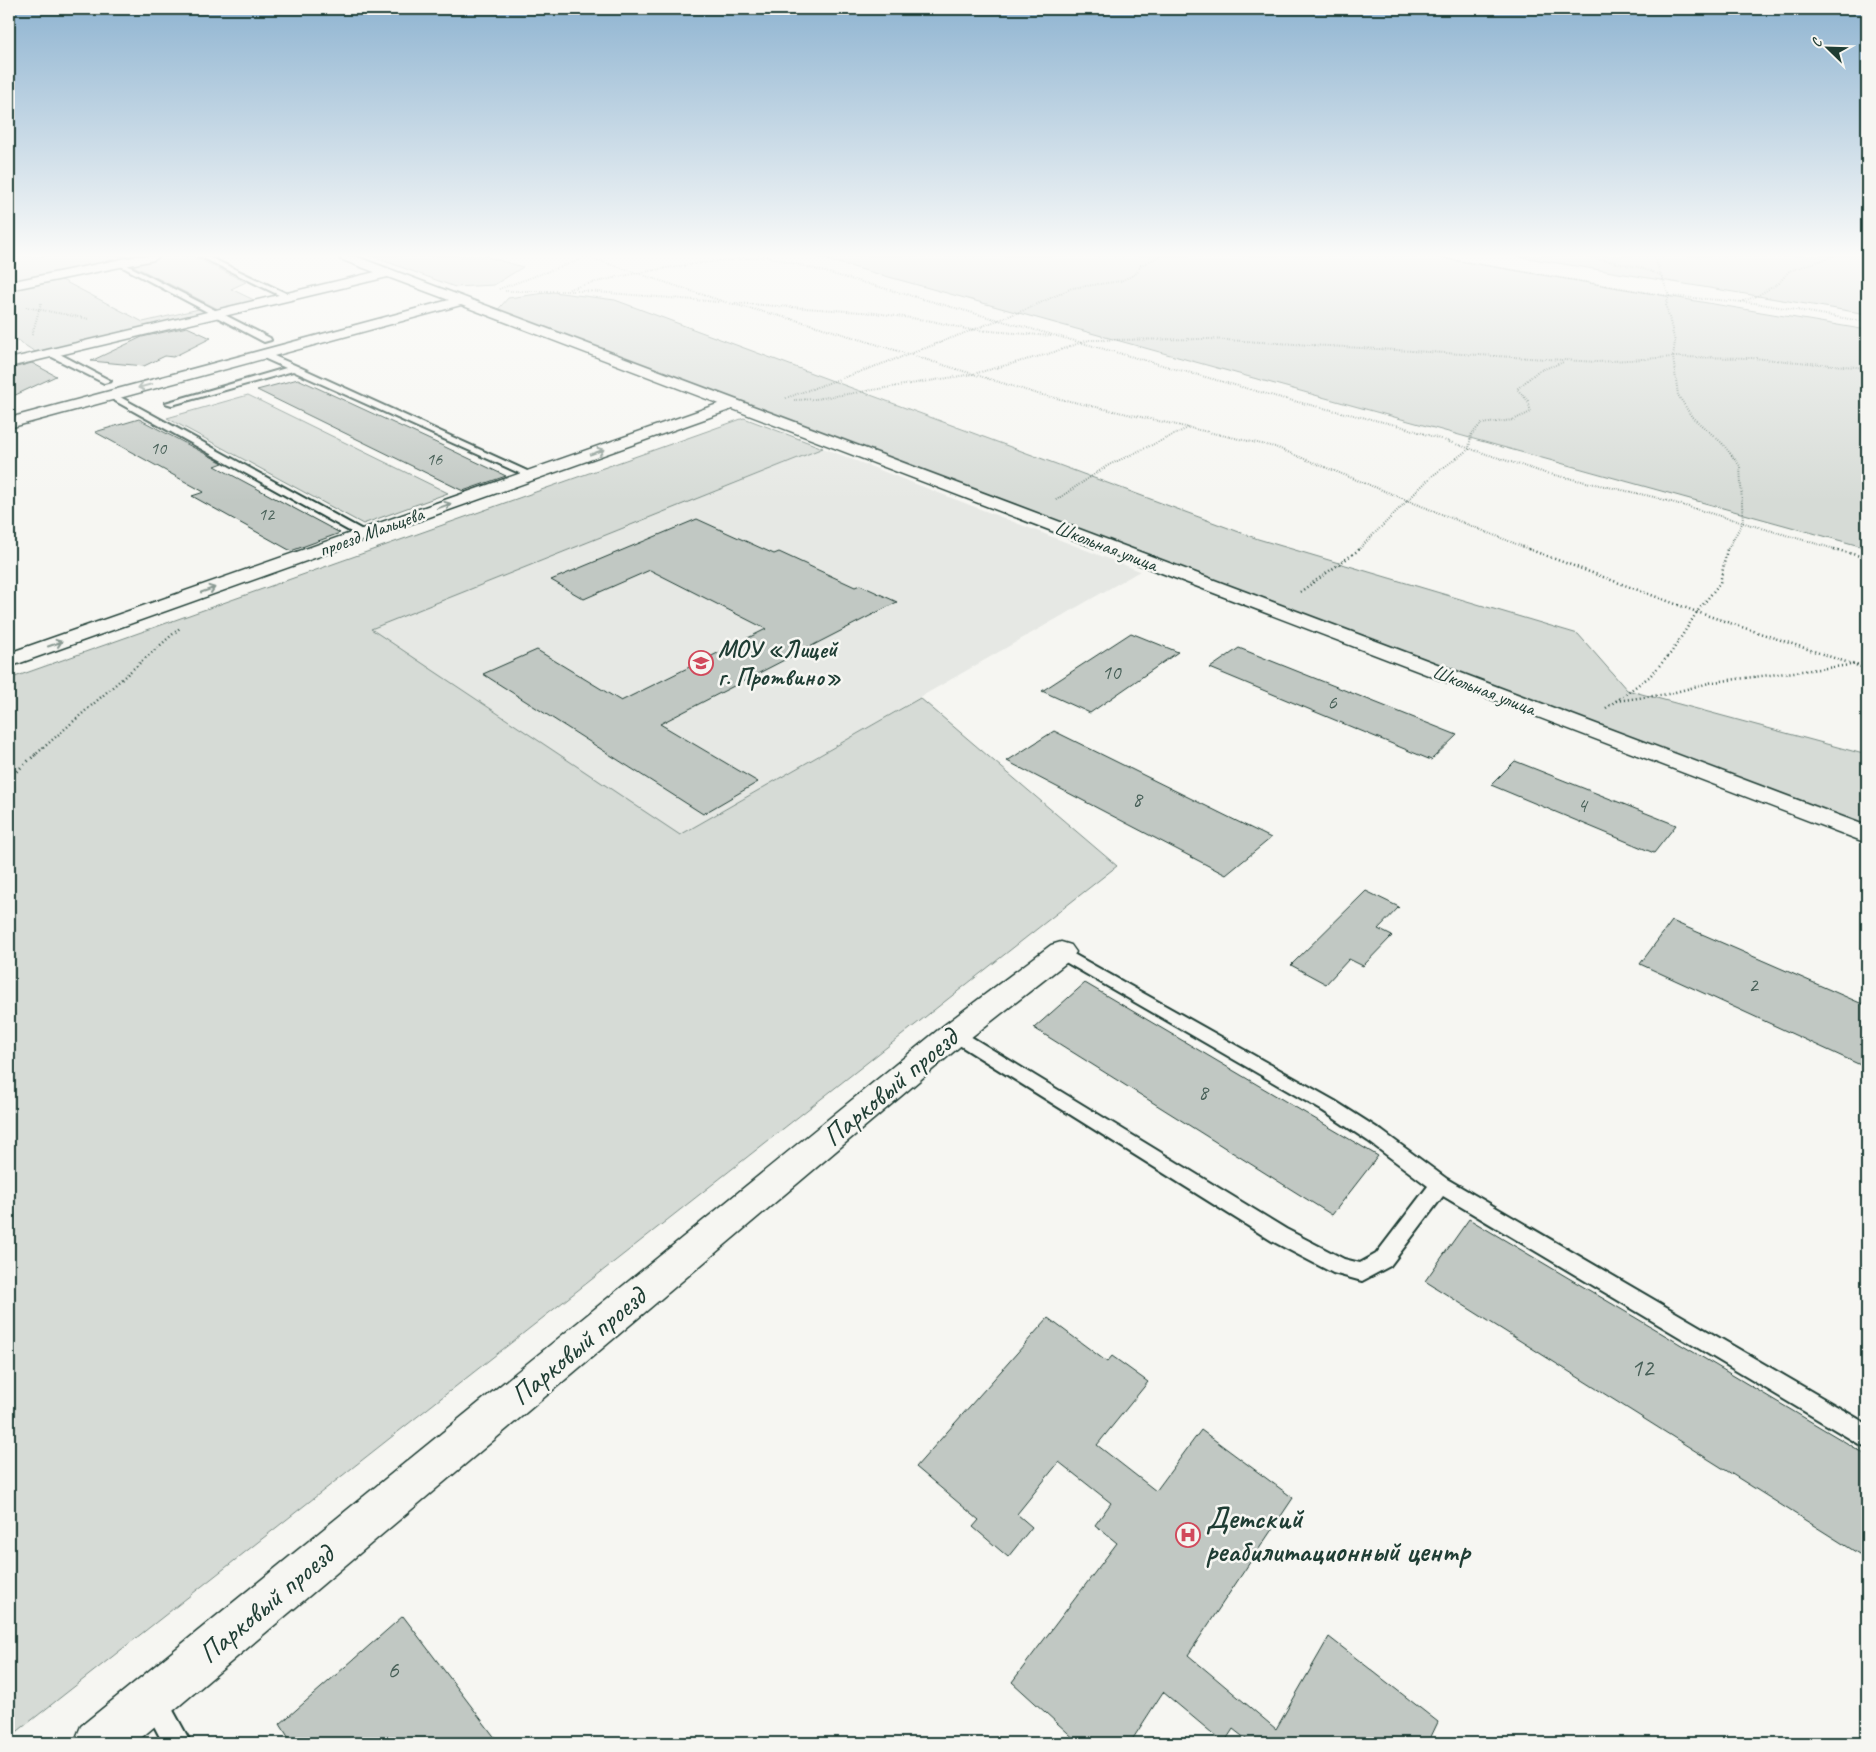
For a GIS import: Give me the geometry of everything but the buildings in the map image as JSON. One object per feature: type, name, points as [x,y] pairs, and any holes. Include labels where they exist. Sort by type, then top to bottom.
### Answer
[{"type":"street","points":[[9,363],[114,338]]},
{"type":"street","points":[[9,422],[109,388],[262,354],[323,338]]},
{"type":"street","name":"Школьная улица","points":[[558,338],[1867,835]]},
{"type":"street","name":"проезд Мальцева","points":[[9,660],[732,404]]},
{"type":"street","name":"Парковый проезд","points":[[98,1743],[954,1034],[1061,952]]},
{"type":"lane","points":[[263,338],[267,340]]},
{"type":"lane","points":[[51,353],[364,534]]},
{"type":"lane","points":[[262,354],[531,475]]},
{"type":"lane","points":[[169,403],[294,368]]},
{"type":"lane","points":[[1061,952],[1329,1106],[1375,1136],[1440,1185],[1867,1436]]},
{"type":"lane","points":[[954,1034],[1279,1235],[1340,1267],[1362,1272],[1383,1260],[1440,1185]]},
{"type":"lane","points":[[153,1698],[178,1743]]},
{"type":"path","points":[[24,359],[30,338]]},
{"type":"path","points":[[856,338],[1038,394],[1275,447],[1406,501],[1697,612],[1867,669]]},
{"type":"path","points":[[950,338],[910,354],[778,400],[816,399],[973,374],[1048,354],[1088,340],[1210,339],[1597,362],[1673,357],[1752,358],[1867,368]]},
{"type":"path","points":[[1063,338],[1285,399],[1400,426],[1545,474],[1654,497],[1867,558]]},
{"type":"path","points":[[1579,726],[1649,677],[1671,652],[1697,612],[1720,583],[1727,548],[1743,522],[1740,466],[1722,444],[1692,417],[1678,395],[1673,357],[1674,338]]},
{"type":"path","points":[[1280,612],[1310,582],[1360,548],[1434,474],[1469,449],[1471,435],[1480,424],[1513,420],[1531,412],[1528,401],[1516,389],[1524,379],[1556,363],[1575,361]]},
{"type":"path","points":[[1029,516],[1107,466],[1189,428]]},
{"type":"path","points":[[9,778],[184,625]]},
{"type":"path","points":[[1614,702],[1668,694],[1713,682],[1852,664],[1867,664]]},
{"type":"shaded area","points":[[13,338],[111,338],[40,355]]},
{"type":"shaded area","points":[[562,338],[717,338],[1258,539],[1578,634],[1627,690],[1867,755],[1867,828],[874,453]]},
{"type":"shaded area","points":[[1108,338],[1867,338],[1867,548]]},
{"type":"shaded area","points":[[248,395],[448,493],[363,524],[167,418]]},
{"type":"shaded area","points":[[744,418],[823,448],[371,629],[680,835],[920,698],[1117,866],[9,1738],[9,679]]},
{"type":"shaded area","name":"МОУ «Лицей г. Протвино»","points":[[823,448],[1140,571],[680,835],[371,629]]},
{"type":"place","name":"МОУ «Лицей г. Протвино»","points":[[701,663]]},
{"type":"place","name":"Детский реабилитационный центр","points":[[1188,1535]]}]
